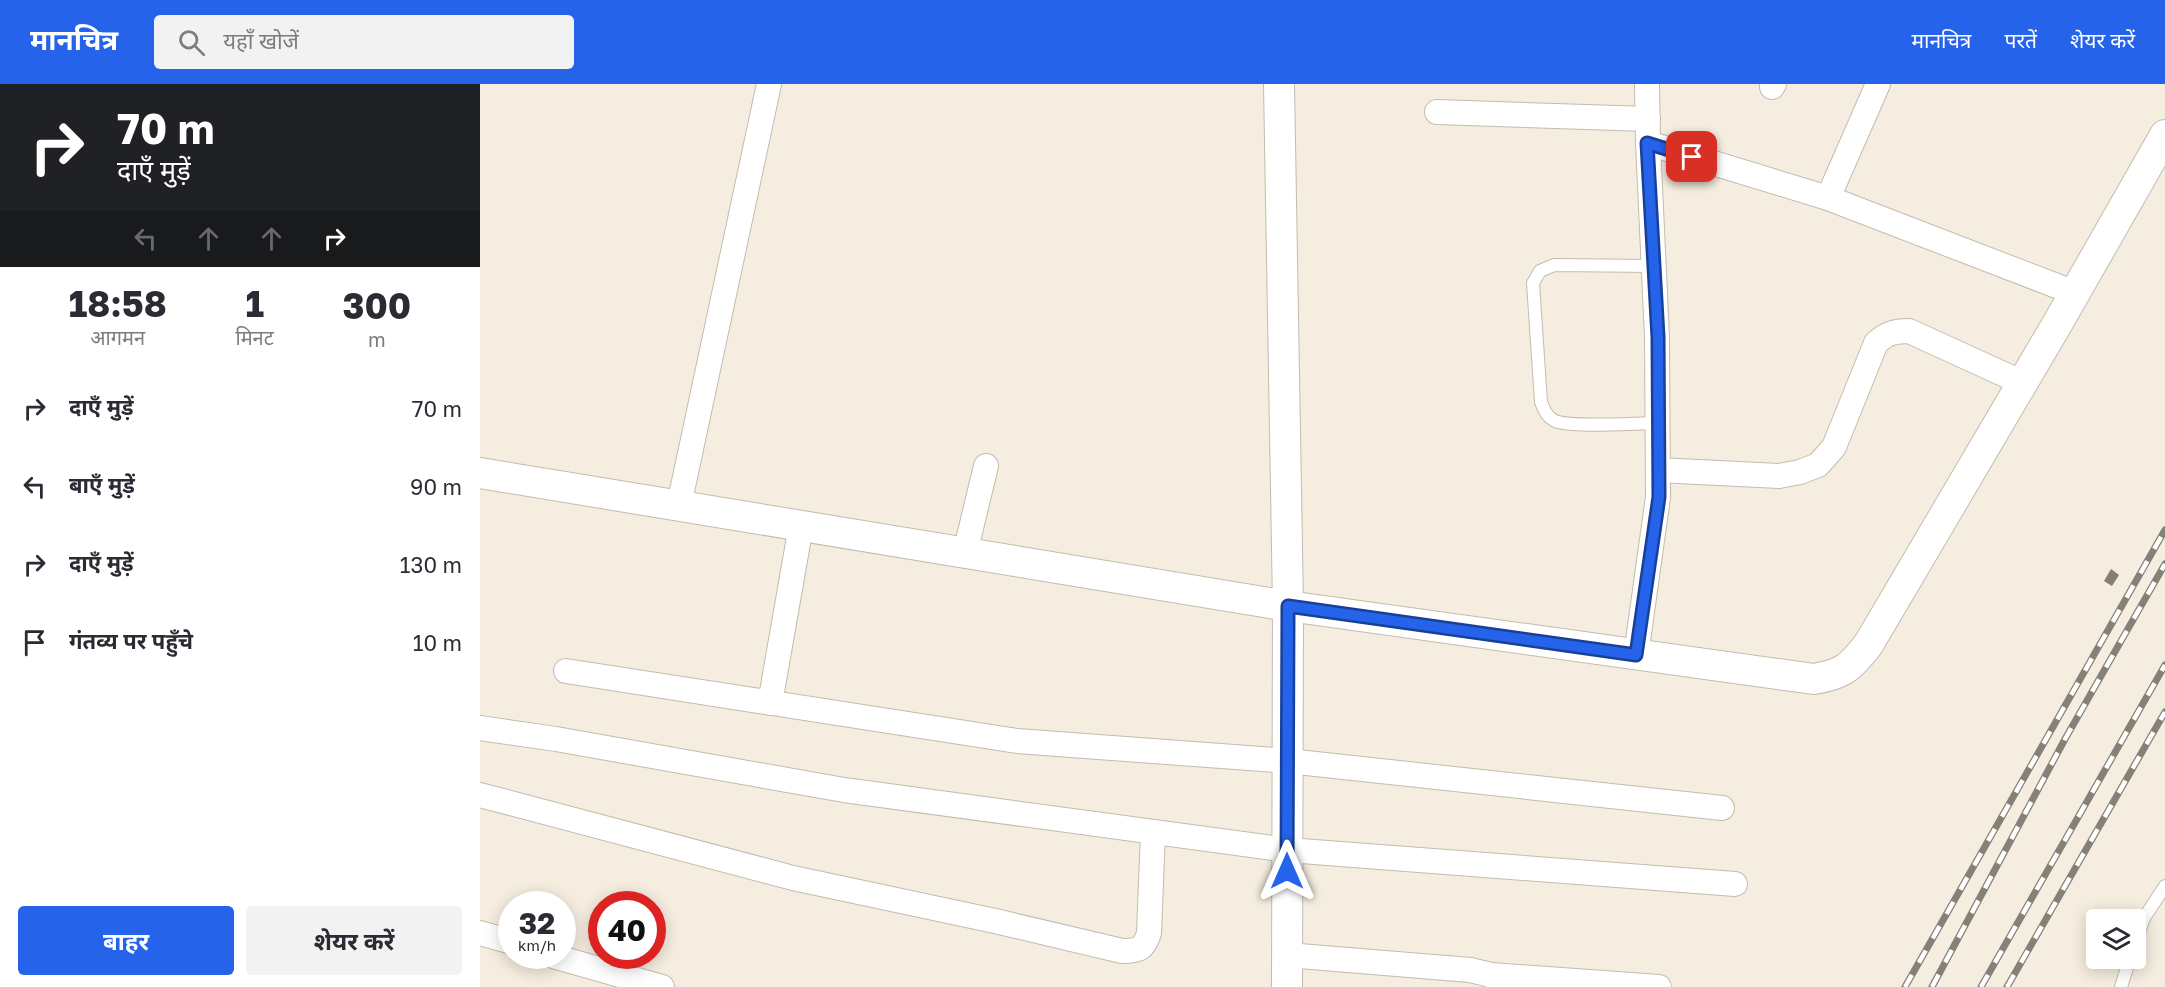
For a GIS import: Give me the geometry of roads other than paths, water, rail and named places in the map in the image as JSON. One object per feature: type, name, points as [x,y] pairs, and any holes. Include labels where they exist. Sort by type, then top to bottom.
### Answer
[{"type":"street","points":[[679,506],[769,84]]},
{"type":"street","points":[[1278,84],[1288,606],[1287,987]]},
{"type":"street","points":[[1636,655],[1659,497],[1647,84]]},
{"type":"street","points":[[1828,198],[1878,84]]},
{"type":"street","points":[[1437,112],[1647,119]]},
{"type":"street","points":[[480,473],[1288,606],[1814,679],[1837,675],[1853,664],[1868,645],[2023,383],[2165,135]]},
{"type":"street","points":[[1647,143],[1828,198],[2075,293]]},
{"type":"street","points":[[1658,470],[1779,476],[1800,472],[1818,465],[1834,447],[1876,343],[1885,335],[1896,331],[1910,331],[2023,383]]},
{"type":"street","points":[[965,553],[986,466]]},
{"type":"street","points":[[770,703],[801,526]]},
{"type":"street","points":[[566,671],[1017,741],[1288,761],[1722,808]]},
{"type":"street","points":[[480,728],[556,739],[844,790],[1287,850],[1735,884]]},
{"type":"street","points":[[480,795],[793,878],[1122,951],[1137,951],[1145,945],[1149,933],[1153,832]]},
{"type":"street","points":[[480,933],[498,938]]},
{"type":"street","points":[[1287,955],[1470,970],[1497,981],[1659,987]]},
{"type":"street","points":[[576,963],[662,987]]},
{"type":"lane","points":[[1654,266],[1554,265],[1540,271],[1533,284],[1541,402],[1545,412],[1553,420],[1569,424],[1658,423]]},
{"type":"lane","points":[[2146,915],[2165,886]]},
{"type":"lane","points":[[2121,987],[2127,969]]},
{"type":"railway","points":[[1905,987],[2165,530]]},
{"type":"railway","points":[[1932,987],[2065,739],[2165,564]]},
{"type":"railway","points":[[1981,987],[2165,665]]},
{"type":"railway","points":[[2007,987],[2165,712]]}]
